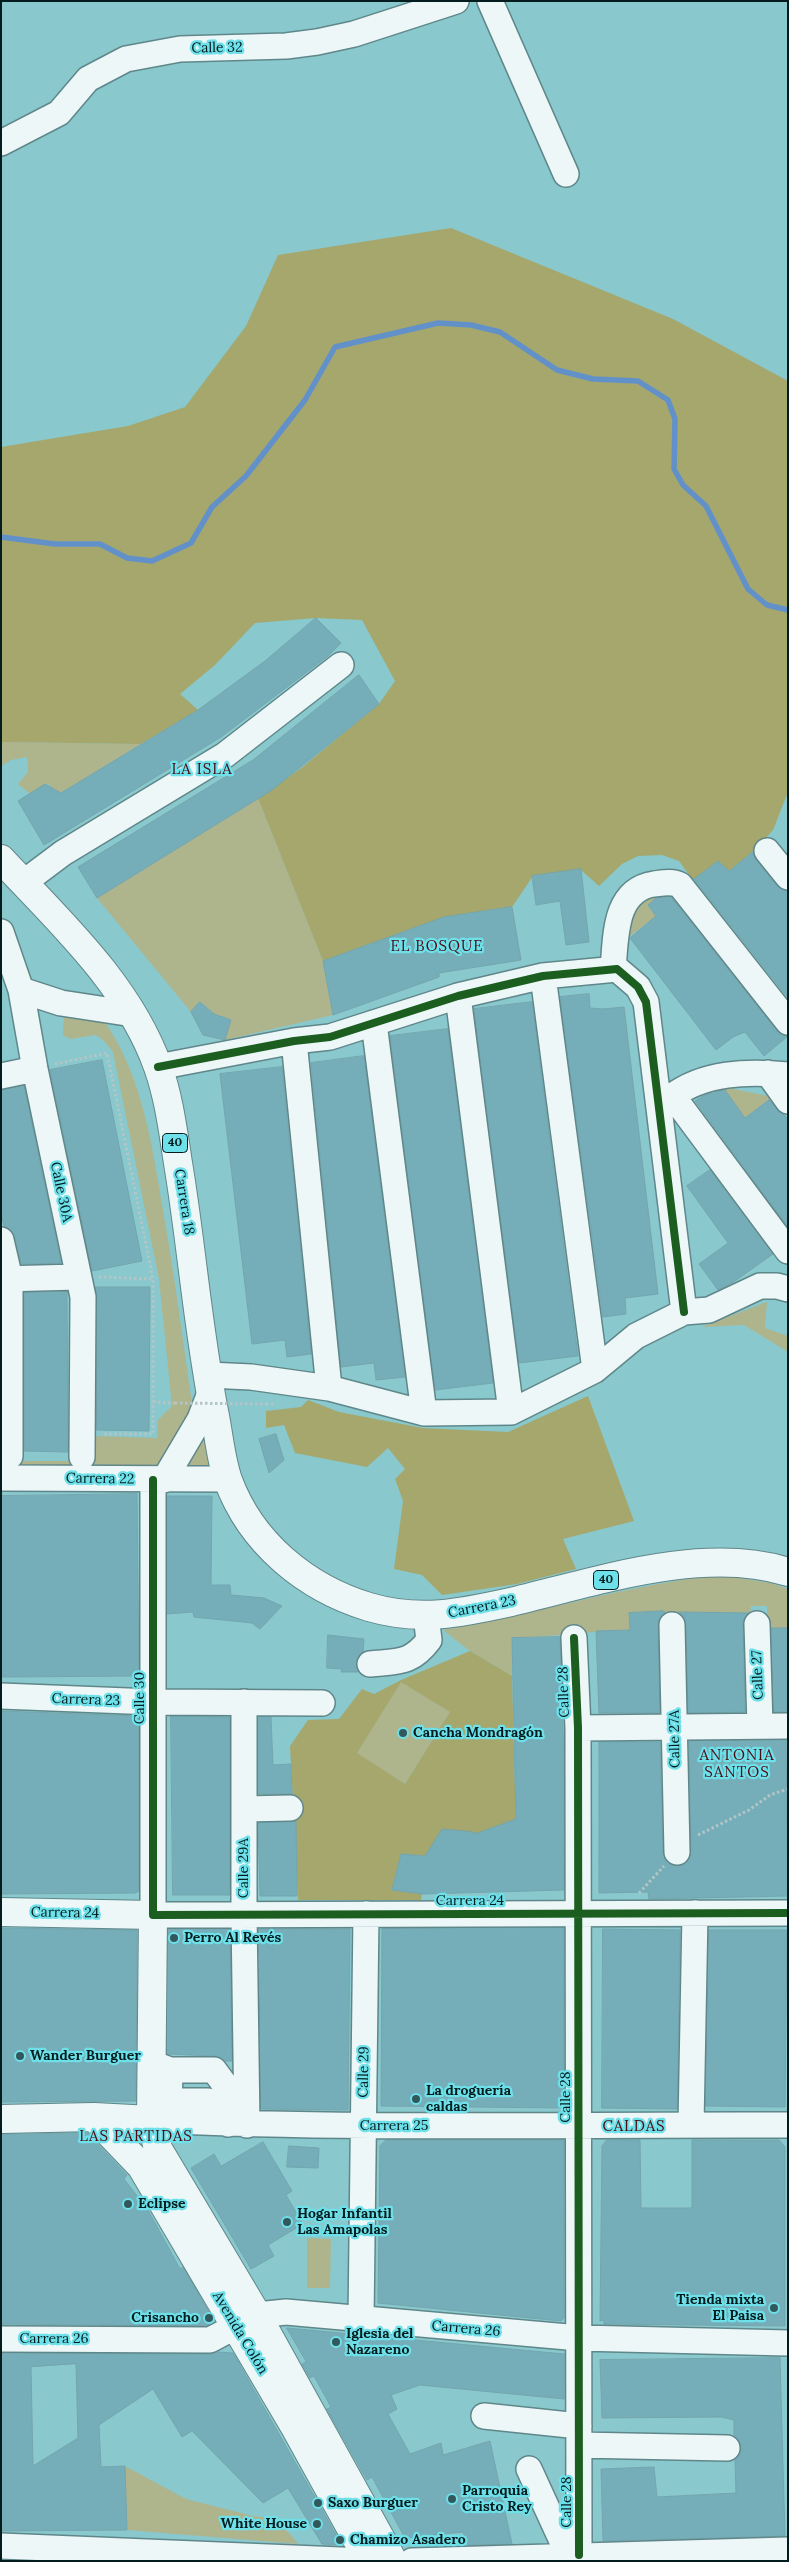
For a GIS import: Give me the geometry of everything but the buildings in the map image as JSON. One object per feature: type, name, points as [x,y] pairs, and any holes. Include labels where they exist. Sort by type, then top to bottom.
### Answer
[{"type":"main road","name":"Carrera 18","points":[[1,858],[86,952],[133,1014],[158,1067],[169,1106],[183,1189],[209,1384],[228,1479]]},
{"type":"main road","name":"Carrera 23","points":[[228,1479],[244,1513],[260,1536],[300,1575],[322,1587],[369,1607],[404,1615],[426,1616],[470,1611],[670,1566],[745,1562],[788,1572]]},
{"type":"main road","name":"Carrera 24","points":[[1,1912],[153,1915]]},
{"type":"main road","name":"Calle 30","points":[[153,1915],[161,2067],[150,2120],[158,2149]]},
{"type":"main road","name":"Carrera 25","points":[[1,2119],[94,2117],[150,2120]]},
{"type":"main road","name":"Avenida Colón","points":[[94,2117],[141,2166],[246,2321],[393,2561]]},
{"type":"main road","name":"Avenida Colón","points":[[158,2149],[246,2321],[296,2428],[369,2561]]},
{"type":"street","name":"Calle 32","points":[[1,143],[59,114],[88,78],[126,59],[180,49],[286,46],[317,42],[354,34],[456,1]]},
{"type":"street","points":[[490,1],[566,174]]},
{"type":"street","points":[[23,882],[63,853],[226,755],[341,665]]},
{"type":"street","points":[[767,851],[788,877]]},
{"type":"street","points":[[613,969],[617,929],[625,900],[632,892],[644,886],[675,882],[680,885],[788,1022]]},
{"type":"street","name":"Calle 30A","points":[[1,932],[21,990],[35,1069],[83,1297],[82,1458]]},
{"type":"street","points":[[158,1067],[294,1041],[330,1037],[458,996],[543,976],[617,969],[628,976],[638,987],[646,1002],[664,1094],[684,1312]]},
{"type":"street","points":[[543,976],[594,1370]]},
{"type":"street","points":[[21,990],[61,1003],[133,1014]]},
{"type":"street","points":[[458,996],[511,1412]]},
{"type":"street","points":[[374,1023],[424,1413]]},
{"type":"street","points":[[294,1041],[329,1388]]},
{"type":"street","points":[[1,1076],[35,1069]]},
{"type":"street","points":[[664,1094],[718,1076],[778,1074],[788,1101]]},
{"type":"street","points":[[664,1094],[680,1107],[788,1251]]},
{"type":"street","points":[[1,1240],[6,1279],[6,1467]]},
{"type":"street","points":[[6,1279],[78,1276]]},
{"type":"street","points":[[159,1480],[200,1419],[209,1384],[251,1377],[329,1388],[424,1413],[511,1412],[594,1370],[636,1336],[684,1312],[709,1310],[760,1286],[777,1286],[788,1289]]},
{"type":"street","name":"Carrera 22","points":[[6,1467],[159,1480],[228,1479]]},
{"type":"street","name":"Calle 30","points":[[153,1915],[153,1702],[159,1480]]},
{"type":"street","points":[[370,1664],[406,1661],[419,1653],[429,1640],[426,1616]]},
{"type":"street","name":"Calle 27","points":[[757,1624],[760,1726]]},
{"type":"street","name":"Calle 27A","points":[[672,1625],[677,1852]]},
{"type":"street","name":"Calle 28","points":[[573,2556],[579,2436],[578,1728],[574,1638]]},
{"type":"street","name":"Carrera 23","points":[[1,1696],[153,1702],[322,1703]]},
{"type":"street","name":"Calle 29A","points":[[238,2124],[244,1915],[244,1702]]},
{"type":"street","points":[[578,1728],[788,1726]]},
{"type":"street","points":[[244,1809],[290,1808]]},
{"type":"street","points":[[691,2124],[695,1913]]},
{"type":"street","name":"Carrera 24","points":[[153,1915],[788,1913]]},
{"type":"street","name":"Calle 29","points":[[361,2320],[366,1914]]},
{"type":"street","points":[[150,2120],[169,2108],[161,2067],[214,2070],[225,2085],[238,2124]]},
{"type":"street","points":[[169,2101],[208,2101],[238,2124]]},
{"type":"street","name":"Carrera 25","points":[[150,2120],[238,2124],[363,2126],[788,2125]]},
{"type":"street","name":"Carrera 26","points":[[1,2339],[210,2340],[246,2321],[272,2312],[286,2312],[579,2338],[788,2343]]},
{"type":"street","points":[[484,2416],[579,2436],[727,2448]]},
{"type":"street","points":[[529,2468],[562,2540],[573,2556]]},
{"type":"street","points":[[1,2546],[256,2559],[365,2561]]},
{"type":"street","points":[[412,2561],[788,2550]]},
{"type":"path","points":[[35,1069],[107,1053],[153,1279],[153,1434],[102,1434]]},
{"type":"path","points":[[78,1276],[153,1279]]},
{"type":"path","points":[[152,1402],[266,1404]]},
{"type":"green space","points":[[451,228],[673,319],[788,381],[788,792],[773,830],[756,849],[729,871],[718,861],[693,880],[679,861],[662,855],[638,856],[622,864],[599,886],[581,870],[533,876],[512,907],[445,917],[323,961],[258,798],[300,769],[379,704],[395,681],[362,620],[316,618],[255,623],[215,665],[180,694],[198,710],[141,744],[1,742],[1,447],[128,426],[185,407],[246,326],[278,255]]},
{"type":"green space","points":[[1,742],[141,744],[56,796],[48,783],[30,794],[18,784],[28,772],[27,757],[11,760],[1,766]]},
{"type":"green space","points":[[258,798],[323,961],[333,1015],[225,1040],[231,1020],[214,1014],[201,1002],[191,1012],[97,898]]},
{"type":"green space","points":[[675,884],[648,905],[656,916],[629,937],[612,914]]},
{"type":"green space","points":[[64,1013],[105,1022],[118,1043],[137,1089],[155,1161],[172,1262],[194,1418],[158,1464],[152,1468],[1,1469],[1,1461],[85,1461],[97,1436],[157,1438],[158,1420],[172,1406],[159,1279],[113,1052],[96,1035],[70,1039],[63,1035]]},
{"type":"green space","points":[[723,1087],[773,1097],[745,1118]]},
{"type":"green space","points":[[767,1302],[765,1328],[788,1336],[788,1352],[744,1325],[701,1327]]},
{"type":"green space","points":[[588,1396],[634,1521],[563,1539],[576,1569],[517,1584],[442,1595],[422,1575],[394,1569],[403,1501],[395,1479],[405,1469],[388,1448],[367,1467],[295,1453],[284,1425],[266,1428],[266,1411],[301,1407],[308,1400],[339,1412],[423,1428],[508,1432]]},
{"type":"green space","points":[[204,1424],[211,1470],[177,1470]]},
{"type":"green space","points":[[720,1575],[771,1583],[788,1589],[788,1628],[767,1628],[767,1606],[751,1606],[750,1613],[629,1613],[630,1630],[512,1638],[512,1676],[470,1651],[443,1630],[650,1586]]},
{"type":"green space","points":[[470,1651],[512,1676],[516,1827],[494,1827],[426,1856],[401,1854],[392,1890],[422,1894],[421,1900],[298,1900],[290,1746],[308,1720],[339,1719],[362,1689],[374,1694],[401,1680]],"holes":[[[401,1682],[450,1712],[405,1784],[357,1753]]]},
{"type":"green space","name":"Cancha Mondragón","points":[[401,1681],[450,1712],[405,1784],[356,1753]]},
{"type":"green space","points":[[307,2238],[331,2239],[330,2288],[307,2288]]},
{"type":"green space","points":[[125,2466],[186,2499],[253,2516],[271,2518],[290,2534],[298,2544],[127,2530]]},
{"type":"waterway","points":[[1,537],[55,544],[100,544],[127,558],[152,561],[191,543],[212,507],[246,476],[305,400],[335,347],[438,323],[471,325],[500,332],[557,370],[593,379],[638,381],[668,400],[675,419],[674,469],[683,485],[706,506],[748,589],[767,605],[788,610]]},
{"type":"cycle path","points":[[158,1067],[294,1041],[330,1037],[458,996],[543,976],[617,969],[638,987],[646,1002],[684,1312]]},
{"type":"cycle path","points":[[153,1480],[153,1915],[788,1913]]},
{"type":"cycle path","points":[[574,1638],[578,1728],[579,2555]]},
{"type":"place","name":"Cancha Mondragón","points":[[403,1733]]},
{"type":"place","name":"Perro Al Revés","points":[[174,1938]]},
{"type":"place","name":"Wander Burguer","points":[[20,2056]]},
{"type":"place","name":"La droguería caldas","points":[[416,2099]]},
{"type":"place","name":"Eclipse","points":[[128,2204]]},
{"type":"place","name":"Hogar Infantil Las Amapolas","points":[[287,2222]]},
{"type":"place","name":"Tienda mixta El Paisa","points":[[774,2308]]},
{"type":"place","name":"Crisancho","points":[[209,2318]]},
{"type":"place","name":"Iglesia del Nazareno","points":[[336,2342]]},
{"type":"place","name":"Parroquia Cristo Rey","points":[[452,2499]]},
{"type":"place","name":"Saxo Burguer","points":[[318,2503]]},
{"type":"place","name":"White House","points":[[317,2524]]},
{"type":"place","name":"Chamizo Asadero","points":[[340,2540]]},
{"type":"district","name":"LA ISLA","points":[[202,770]]},
{"type":"district","name":"EL BOSQUE","points":[[437,947]]},
{"type":"district","name":"ANTONIA SANTOS","points":[[737,1764]]},
{"type":"district","name":"CALDAS","points":[[634,2127]]},
{"type":"district","name":"LAS PARTIDAS","points":[[136,2137]]}]
